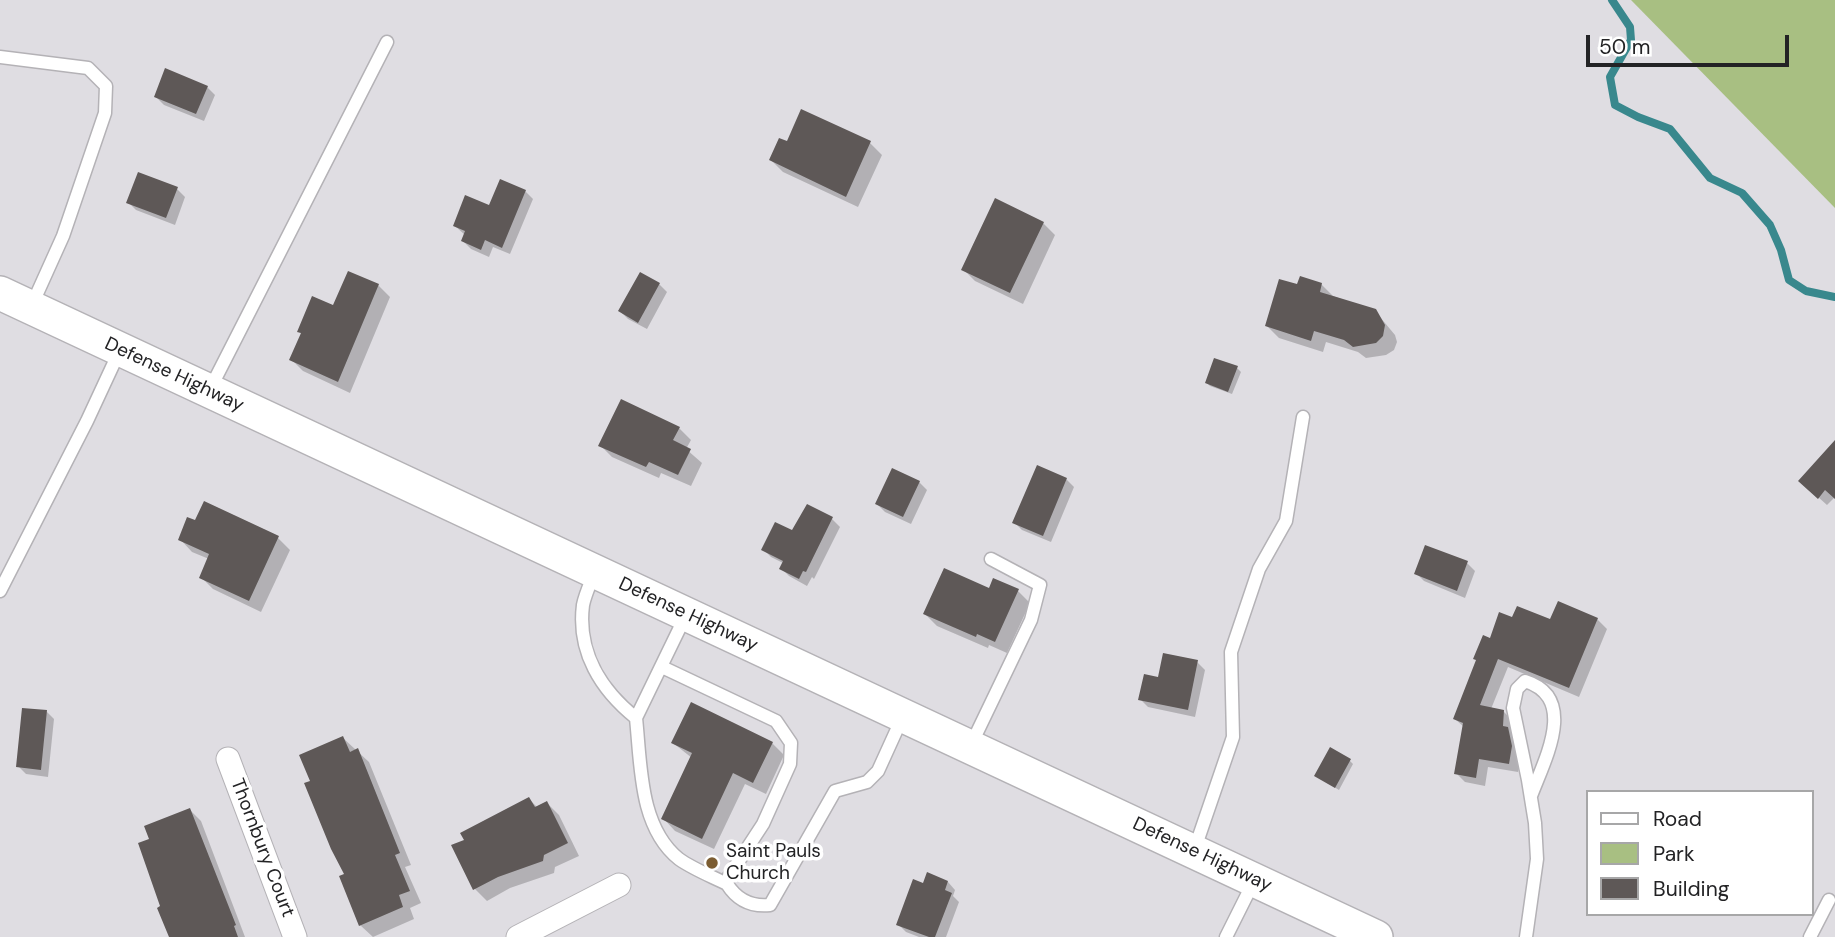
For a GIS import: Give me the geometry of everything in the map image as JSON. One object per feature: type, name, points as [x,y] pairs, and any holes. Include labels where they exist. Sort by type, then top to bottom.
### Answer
[{"type":"main road","name":"Defense Highway","points":[[0,293],[1376,937]]},
{"type":"street","name":"Thornbury Court","points":[[228,759],[295,937]]},
{"type":"street","points":[[518,937],[619,885]]},
{"type":"lane","points":[[208,391],[387,43]]},
{"type":"lane","points":[[0,57],[88,68],[106,86],[105,113],[63,236],[31,307]]},
{"type":"lane","points":[[0,591],[87,421],[120,350]]},
{"type":"lane","points":[[1193,851],[1233,737],[1231,652],[1259,569],[1286,521],[1303,417]]},
{"type":"lane","points":[[970,747],[1031,620],[1040,585],[991,559]]},
{"type":"lane","points":[[595,572],[583,604],[583,639],[597,677],[618,704],[636,718]]},
{"type":"lane","points":[[686,614],[636,718],[652,825],[665,846],[681,860],[727,884],[733,894],[754,906],[770,905],[835,791],[867,782],[878,771],[903,716]]},
{"type":"lane","points":[[662,667],[776,721],[791,743],[790,764],[768,812],[729,876],[727,884]]},
{"type":"lane","points":[[1526,937],[1537,859],[1531,796],[1513,708],[1517,689],[1525,681],[1539,685],[1551,700],[1555,716],[1555,732],[1531,796]]},
{"type":"lane","points":[[1226,937],[1254,880]]},
{"type":"lane","points":[[1810,937],[1829,900]]},
{"type":"green space","points":[[1631,0],[1835,0],[1835,208]]},
{"type":"building","points":[[165,68],[208,86],[196,114],[154,97]]},
{"type":"building","points":[[801,109],[871,141],[846,197],[769,160],[779,138],[787,141]]},
{"type":"building","points":[[138,172],[178,187],[166,218],[126,203]]},
{"type":"building","points":[[500,179],[526,190],[502,248],[485,240],[481,250],[461,241],[465,231],[453,226],[465,195],[489,205]]},
{"type":"building","points":[[995,198],[1044,222],[1010,293],[961,270]]},
{"type":"building","points":[[348,271],[379,284],[338,382],[289,360],[301,333],[297,332],[312,296],[333,305]]},
{"type":"building","points":[[640,272],[660,283],[638,323],[618,311]]},
{"type":"building","points":[[1300,276],[1322,283],[1320,292],[1376,309],[1385,325],[1383,336],[1376,343],[1353,347],[1344,340],[1314,331],[1311,341],[1265,326],[1279,279],[1297,284]]},
{"type":"building","points":[[1214,358],[1238,366],[1228,392],[1205,383]]},
{"type":"building","points":[[621,399],[680,427],[673,440],[691,449],[678,475],[649,462],[646,467],[598,446]]},
{"type":"building","points":[[1835,440],[1835,499],[1825,490],[1818,499],[1798,481]]},
{"type":"building","points":[[1037,465],[1067,478],[1043,536],[1012,523]]},
{"type":"building","points":[[892,468],[920,481],[903,517],[875,504]]},
{"type":"building","points":[[204,501],[279,536],[249,601],[199,578],[209,554],[178,540],[187,517],[195,520]]},
{"type":"building","points":[[807,504],[833,517],[806,572],[803,571],[799,579],[779,569],[783,561],[761,550],[775,522],[792,530]]},
{"type":"building","points":[[1425,545],[1468,561],[1457,591],[1414,574]]},
{"type":"building","points":[[944,568],[989,588],[993,578],[1019,589],[995,642],[977,634],[976,637],[923,614]]},
{"type":"building","points":[[1558,601],[1598,618],[1569,688],[1498,659],[1480,705],[1504,710],[1503,726],[1508,727],[1512,746],[1509,764],[1479,759],[1476,778],[1454,774],[1463,723],[1453,719],[1483,635],[1490,638],[1499,612],[1512,617],[1517,606],[1550,619]]},
{"type":"building","points":[[1163,653],[1198,660],[1188,710],[1138,700],[1144,674],[1158,677]]},
{"type":"building","points":[[691,702],[773,742],[753,783],[733,773],[702,839],[661,819],[692,753],[671,743]]},
{"type":"building","points":[[22,708],[47,710],[41,770],[16,767]]},
{"type":"building","points":[[343,736],[350,752],[358,748],[400,853],[395,855],[410,891],[399,895],[403,907],[359,926],[339,876],[344,874],[304,783],[310,781],[299,755]]},
{"type":"building","points":[[1330,747],[1351,759],[1335,788],[1314,776]]},
{"type":"building","points":[[529,797],[535,807],[547,801],[568,843],[544,855],[543,861],[498,877],[473,890],[451,845],[464,840],[460,833]]},
{"type":"building","points":[[190,808],[236,925],[234,926],[238,937],[169,937],[157,908],[160,906],[138,843],[149,839],[144,826]]},
{"type":"building","points":[[927,872],[948,881],[945,890],[952,893],[935,937],[896,925],[913,879],[923,883]]},
{"type":"waterway","points":[[1612,0],[1630,27],[1631,40],[1610,77],[1615,105],[1670,129],[1710,178],[1742,193],[1770,225],[1781,250],[1789,280],[1806,291],[1835,297]]},
{"type":"place","name":"Saint Pauls Church","points":[[712,863]]}]
